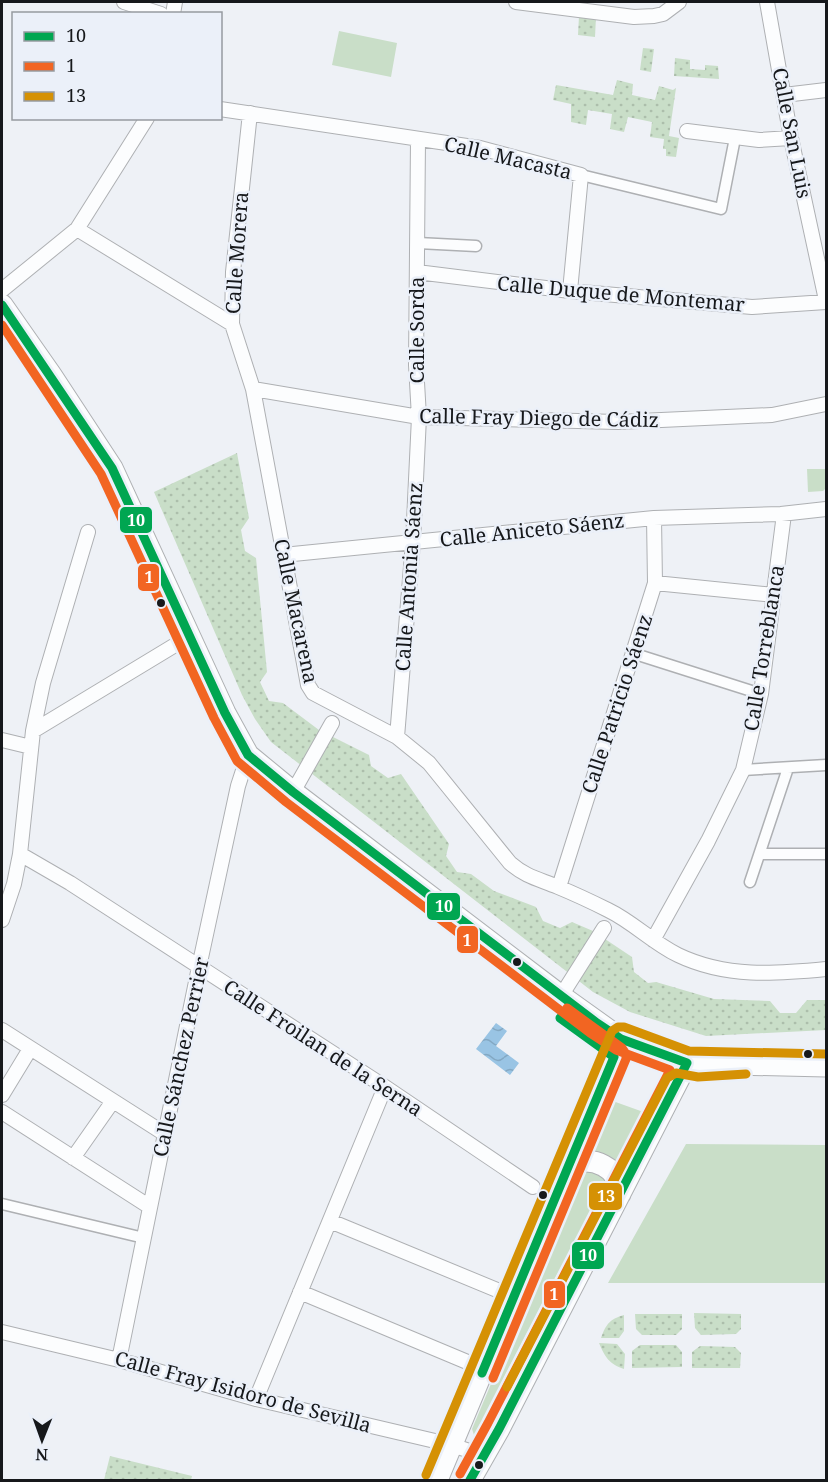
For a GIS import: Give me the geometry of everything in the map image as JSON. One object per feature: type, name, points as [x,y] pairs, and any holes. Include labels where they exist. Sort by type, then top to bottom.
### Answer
[{"type":"main road","points":[[2,305],[51,375],[111,468],[225,712],[248,755],[561,996],[621,1039],[687,1064],[826,1066]]},
{"type":"main road","points":[[438,1480],[621,1039]]},
{"type":"main road","points":[[470,1480],[687,1064]]},
{"type":"main road","points":[[569,1165],[586,1161],[606,1166],[618,1179],[620,1194]]},
{"type":"street","points":[[124,2],[155,12]]},
{"type":"street","points":[[516,2],[582,6],[634,16],[663,14],[679,2]]},
{"type":"street","name":"Calle San Luis","points":[[767,2],[791,138],[826,301]]},
{"type":"street","points":[[784,95],[826,90]]},
{"type":"street","name":"Calle Macasta","points":[[222,109],[480,148],[722,209],[735,138]]},
{"type":"street","name":"Calle Morera","points":[[250,113],[233,272],[232,324],[253,389]]},
{"type":"street","points":[[2,290],[77,229],[146,120]]},
{"type":"street","points":[[687,130],[759,140],[791,138]]},
{"type":"street","name":"Calle Sorda","points":[[418,140],[416,365],[419,417]]},
{"type":"street","points":[[570,291],[581,175]]},
{"type":"street","points":[[77,229],[232,324]]},
{"type":"street","points":[[417,243],[476,246]]},
{"type":"street","name":"Calle Duque de Montemar","points":[[417,272],[570,291],[752,307],[826,301]]},
{"type":"street","name":"Calle Fray Diego de Cádiz","points":[[253,389],[419,417],[630,421],[772,415],[826,404]]},
{"type":"street","name":"Calle Macarena","points":[[253,389],[308,685],[335,717],[397,737],[429,763],[510,863],[523,874],[559,887],[608,920],[653,940],[678,955],[730,971],[764,974],[826,969]]},
{"type":"street","name":"Calle Antonia Sáenz","points":[[397,737],[413,542],[419,417]]},
{"type":"street","name":"Calle Aniceto Sáenz","points":[[283,555],[654,518],[782,514],[826,509]]},
{"type":"street","name":"Calle Torreblanca","points":[[653,940],[708,841],[742,770],[761,694],[782,514]]},
{"type":"street","name":"Calle Patricio Sáenz","points":[[559,887],[655,583],[654,518]]},
{"type":"street","points":[[2,920],[14,884],[20,854],[33,731],[42,683],[88,532]]},
{"type":"street","points":[[655,583],[774,595]]},
{"type":"street","points":[[33,731],[190,636]]},
{"type":"street","points":[[632,654],[761,694]]},
{"type":"street","points":[[294,792],[335,717]]},
{"type":"street","points":[[2,740],[31,747]]},
{"type":"street","name":"Calle Sánchez Perrier","points":[[119,1360],[199,967],[238,786],[248,755]]},
{"type":"street","points":[[742,770],[826,765]]},
{"type":"street","points":[[750,882],[788,768]]},
{"type":"street","name":"Calle Froilan de la Serna","points":[[20,854],[70,883],[385,1087],[533,1187]]},
{"type":"street","points":[[760,854],[826,854]]},
{"type":"street","points":[[561,996],[608,920]]},
{"type":"street","points":[[2,1030],[165,1134]]},
{"type":"street","points":[[2,1095],[30,1048]]},
{"type":"street","points":[[256,1399],[385,1087]]},
{"type":"street","points":[[73,1158],[112,1101]]},
{"type":"street","points":[[2,1112],[150,1207]]},
{"type":"street","points":[[2,1204],[144,1238]]},
{"type":"street","points":[[330,1221],[514,1297]]},
{"type":"street","points":[[300,1292],[484,1369]]},
{"type":"street","name":"Calle Fray Isidoro de Sevilla","points":[[2,1332],[119,1360],[256,1399],[452,1445],[484,1456]]},
{"type":"green space","points":[[579,16],[596,17],[595,37],[578,35]]},
{"type":"green space","points":[[339,31],[397,43],[391,77],[332,65]]},
{"type":"green space","points":[[643,48],[654,49],[651,72],[640,70]]},
{"type":"green space","points":[[675,58],[690,60],[690,69],[705,70],[705,65],[718,66],[719,79],[674,76]]},
{"type":"green space","points":[[617,80],[633,84],[632,95],[655,100],[659,86],[673,90],[676,88],[669,136],[679,138],[676,157],[666,156],[666,149],[663,149],[664,139],[650,137],[652,122],[628,117],[624,132],[610,129],[612,114],[588,110],[586,125],[571,122],[571,104],[553,100],[556,85],[613,95]]},
{"type":"green space","points":[[237,453],[249,518],[241,530],[245,551],[256,558],[267,672],[260,682],[269,701],[283,703],[319,730],[369,755],[371,766],[388,778],[401,774],[449,844],[446,856],[457,872],[471,874],[494,891],[536,907],[543,921],[560,928],[572,922],[593,931],[632,957],[634,972],[648,983],[656,982],[714,999],[770,1001],[780,1013],[796,1013],[807,1000],[826,1000],[826,1030],[706,1036],[630,1012],[593,992],[271,742],[242,695],[154,492]]},
{"type":"green space","points":[[807,469],[826,469],[826,488],[823,491],[808,492]]},
{"type":"green space","points":[[610,1100],[649,1114],[621,1168],[588,1153]]},
{"type":"green space","points":[[686,1144],[826,1145],[826,1283],[608,1283]]},
{"type":"green space","points":[[585,1166],[613,1184],[482,1435],[474,1435],[472,1429],[582,1168]]},
{"type":"green space","points":[[694,1313],[741,1314],[741,1329],[736,1334],[701,1335],[695,1328]]},
{"type":"green space","points":[[635,1314],[682,1314],[682,1329],[676,1335],[642,1335],[636,1329]]},
{"type":"green space","points":[[624,1315],[624,1331],[619,1338],[601,1338],[609,1323]]},
{"type":"green space","points":[[599,1343],[617,1344],[625,1354],[624,1369],[608,1359]]},
{"type":"green space","points":[[640,1345],[676,1345],[682,1352],[682,1367],[632,1368],[632,1351]]},
{"type":"green space","points":[[700,1346],[735,1347],[741,1353],[740,1368],[692,1368],[692,1352]]},
{"type":"green space","points":[[110,1456],[192,1476],[191,1480],[104,1480]]},
{"type":"water","points":[[496,1023],[507,1031],[496,1046],[519,1063],[510,1075],[476,1049]]},
{"type":"transit line","name":"10","points":[[2,305],[112,468],[225,713],[248,755],[293,792],[597,1023],[621,1039],[687,1063],[499,1429],[470,1480]]},
{"type":"transit line","name":"1","points":[[2,325],[101,474],[214,718],[237,761],[286,802],[590,1033],[616,1050],[670,1070],[460,1474]]},
{"type":"transit line","name":"1","points":[[493,1378],[626,1059],[622,1048],[567,1008]]},
{"type":"transit line","name":"10","points":[[482,1373],[614,1057],[560,1018]]},
{"type":"transit line","name":"13","points":[[426,1475],[612,1031],[618,1027],[624,1027],[689,1051],[826,1054]]},
{"type":"transit line","name":"13","points":[[507,1387],[667,1078],[676,1073],[698,1077],[746,1074]]}]
